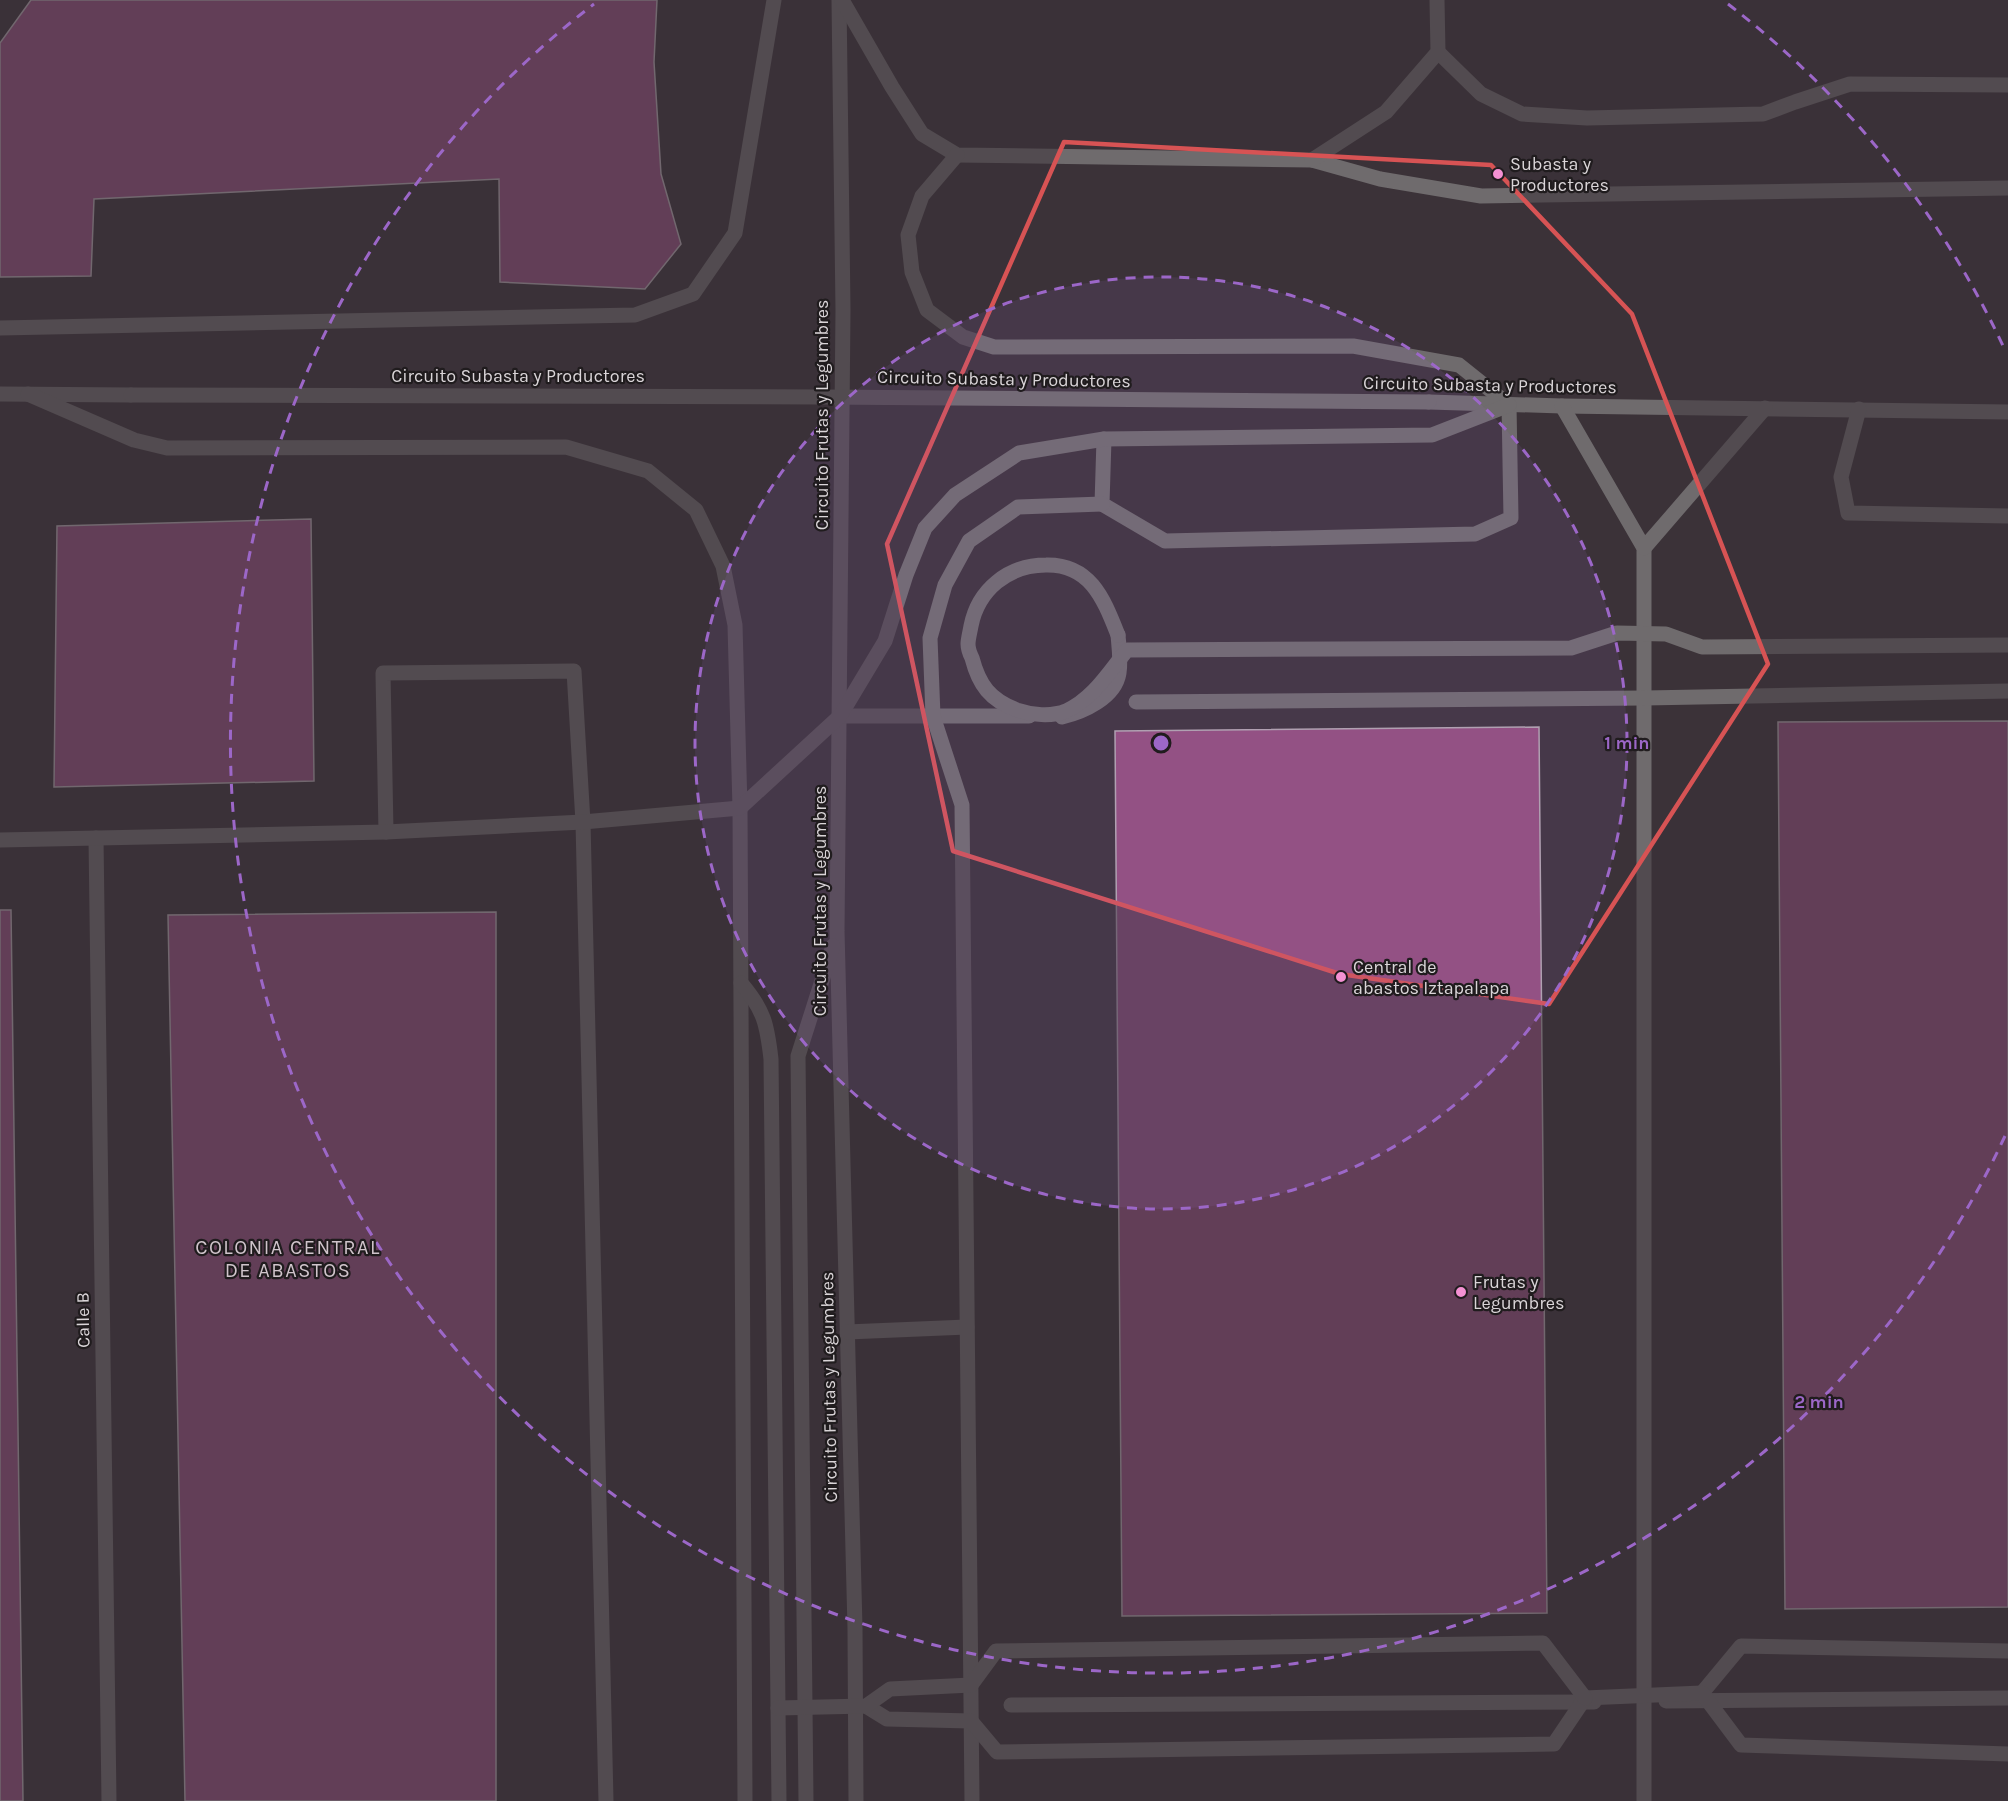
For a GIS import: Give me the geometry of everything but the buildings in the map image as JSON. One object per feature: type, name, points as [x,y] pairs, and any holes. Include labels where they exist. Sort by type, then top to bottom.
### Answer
[{"type":"street","points":[[0,328],[635,315],[693,294],[735,233],[774,0]]},
{"type":"street","points":[[841,0],[922,134],[957,155],[1312,160],[1380,179],[1481,196],[2008,188]]},
{"type":"street","name":"Circuito Frutas y Legumbres","points":[[841,0],[843,310],[837,932],[855,1628],[856,1801]]},
{"type":"street","points":[[1312,160],[1386,112],[1438,52],[1437,0]]},
{"type":"street","points":[[1438,52],[1481,94],[1522,114],[1587,118],[1763,114],[1850,84],[2008,85]]},
{"type":"street","points":[[957,155],[922,196],[908,235],[912,273],[927,310],[963,337],[994,347],[1353,346],[1459,365],[1509,405]]},
{"type":"street","name":"Circuito Subasta y Productores","points":[[0,394],[1429,402],[2008,412]]},
{"type":"street","points":[[28,394],[134,440],[167,448],[566,447],[648,471],[696,510],[723,566],[735,625],[740,808],[745,1801]]},
{"type":"street","points":[[0,840],[386,832],[583,822],[740,808],[840,716],[885,641],[906,576],[925,528],[955,495],[1019,453],[1104,439],[1432,435],[1509,405]]},
{"type":"street","points":[[972,1801],[962,805],[933,716],[930,638],[945,585],[969,542],[1018,507],[1102,504],[1165,541],[1475,534],[1511,518],[1509,405]]},
{"type":"street","points":[[1562,406],[1644,549],[1644,1801]]},
{"type":"street","points":[[1644,549],[1765,408]]},
{"type":"street","points":[[1859,409],[1840,477],[1848,513],[2008,516]]},
{"type":"street","points":[[1102,504],[1104,439]]},
{"type":"street","points":[[840,716],[1063,717],[1089,709],[1109,693],[1119,675],[1118,635],[1104,599],[1084,575],[1066,567],[1045,565],[1005,575],[988,588],[973,617],[968,644],[976,673],[987,693],[1007,706],[1032,716],[1065,711],[1090,695],[1127,650],[1571,648],[1617,633],[1666,634],[1702,647],[2008,645]]},
{"type":"street","points":[[386,832],[384,673],[574,672],[583,822],[606,1801]]},
{"type":"street","points":[[1136,702],[1644,698],[2008,691]]},
{"type":"street","name":"Calle B","points":[[96,838],[109,1801]]},
{"type":"street","points":[[806,1801],[798,1056],[837,932]]},
{"type":"street","points":[[741,983],[757,1002],[764,1017],[771,1059],[779,1801]]},
{"type":"street","points":[[848,1332],[967,1327]]},
{"type":"street","points":[[778,1708],[866,1706],[890,1689],[971,1685],[996,1651],[1544,1643],[1585,1698]]},
{"type":"street","points":[[1585,1698],[1702,1693],[1741,1646],[2008,1651]]},
{"type":"street","points":[[1702,1693],[1741,1745],[2008,1754]]},
{"type":"street","points":[[866,1706],[887,1719],[971,1721],[997,1752],[1554,1744],[1585,1698]]},
{"type":"street","points":[[1011,1705],[2008,1698]]},
{"type":"highlighted area","points":[[1064,142],[1491,165],[1632,314],[1768,664],[1549,1004],[1340,974],[953,851],[887,544]]},
{"type":"place","name":"Subasta y Productores","points":[[1498,174]]},
{"type":"place","name":"Central de abastos Iztapalapa","points":[[1341,977]]},
{"type":"place","name":"Frutas y Legumbres","points":[[1461,1292]]},
{"type":"district","name":"COLONIA CENTRAL DE ABASTOS","points":[[288,1258]]}]
